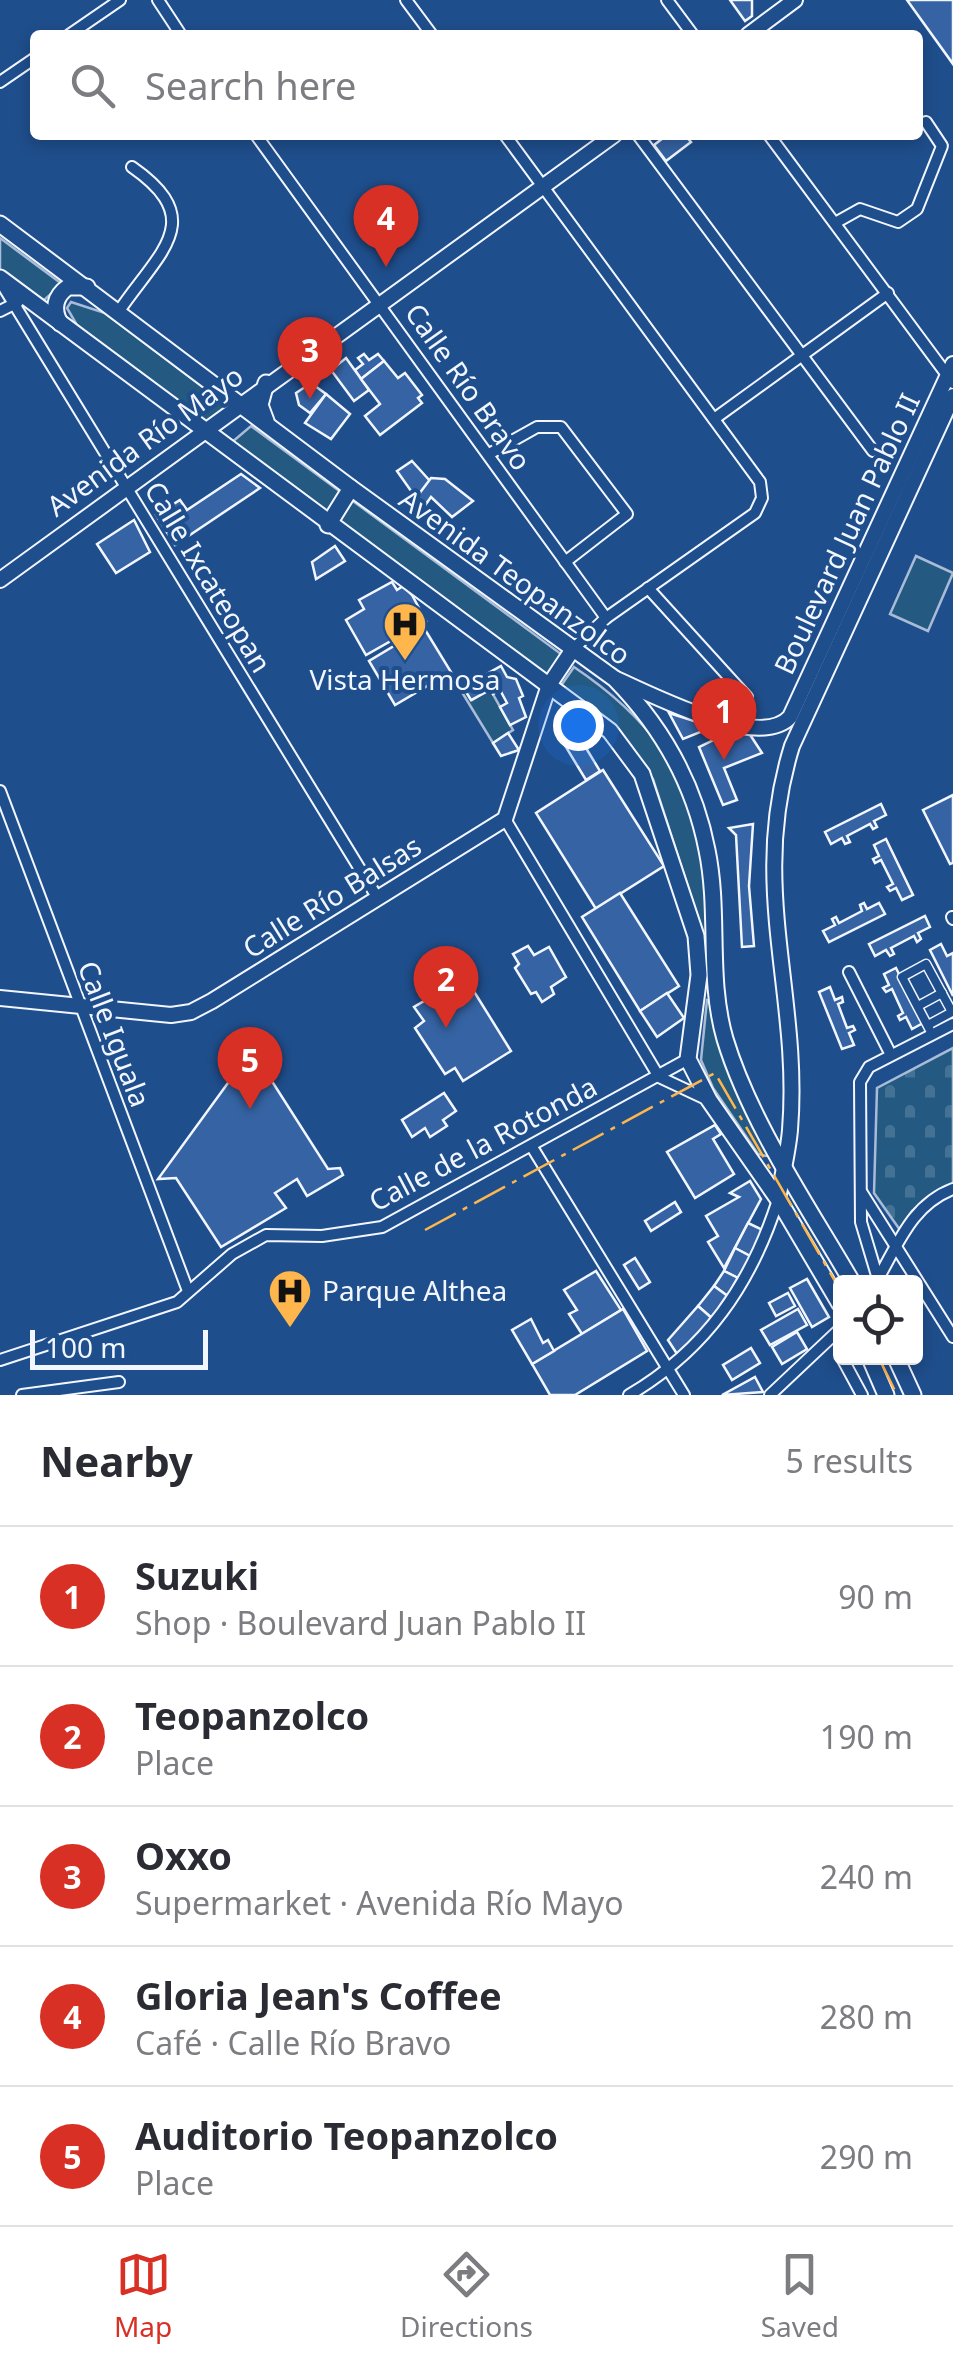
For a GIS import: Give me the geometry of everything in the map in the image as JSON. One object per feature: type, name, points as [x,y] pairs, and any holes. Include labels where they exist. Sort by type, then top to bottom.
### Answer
[{"type":"main road","name":"Avenida Teopanzolco","points":[[0,224],[615,679],[664,737],[688,786],[708,852],[718,1012],[734,1065],[784,1164],[848,1275]]},
{"type":"main road","points":[[0,279],[610,731],[642,774],[696,936],[699,974],[688,1059],[833,1292]]},
{"type":"main road","points":[[60,324],[55,312],[59,295],[68,287],[87,288]]},
{"type":"main road","points":[[266,383],[260,404],[268,424]]},
{"type":"main road","points":[[328,525],[352,488]]},
{"type":"main road","points":[[873,1365],[886,1395]]},
{"type":"main road","points":[[899,1365],[913,1395]]},
{"type":"street","points":[[75,30],[120,0]]},
{"type":"street","points":[[158,0],[178,30]]},
{"type":"street","points":[[406,0],[428,30]]},
{"type":"street","points":[[667,0],[689,30]]},
{"type":"street","points":[[755,30],[795,0]]},
{"type":"street","points":[[0,82],[30,61]]},
{"type":"street","points":[[835,223],[860,209],[898,222],[917,208],[942,146],[926,122]]},
{"type":"street","name":"Calle Río Bravo","points":[[260,140],[606,618]]},
{"type":"street","points":[[508,140],[760,482],[762,498],[755,513],[606,618],[573,649],[549,686],[506,819],[659,1077],[710,1100]]},
{"type":"street","name":"Avenida Río Mayo","points":[[0,580],[266,383],[607,140]]},
{"type":"street","points":[[642,140],[873,451]]},
{"type":"street","points":[[772,140],[951,374]]},
{"type":"street","points":[[119,310],[170,235],[174,218],[162,188],[132,167]]},
{"type":"street","name":"Calle Ixcateopan","points":[[0,279],[377,896]]},
{"type":"street","points":[[714,418],[888,293]]},
{"type":"street","points":[[0,311],[12,303],[29,300]]},
{"type":"street","name":"Boulevard Juan Pablo II","points":[[615,679],[713,720],[768,730],[781,727],[790,717],[951,374]]},
{"type":"street","name":"Boulevard Juan Pablo II","points":[[778,1198],[790,1131],[788,1052],[772,867],[774,822],[792,746],[953,396]]},
{"type":"street","points":[[489,454],[538,426],[549,424],[569,434],[627,514],[565,562]]},
{"type":"street","points":[[648,588],[747,697]]},
{"type":"street","name":"Calle Iguala","points":[[0,791],[188,1291]]},
{"type":"street","name":"Calle Río Balsas","points":[[0,998],[77,1002],[172,1015],[191,1012],[506,819]]},
{"type":"street","points":[[874,1275],[861,1222],[860,1082],[869,1066],[930,1030],[952,1012],[926,964],[902,978],[930,1030]]},
{"type":"street","points":[[849,972],[891,1055]]},
{"type":"street","points":[[918,1006],[942,993]]},
{"type":"street","points":[[930,1030],[953,1024]]},
{"type":"street","name":"Calle de la Rotonda","points":[[0,1360],[163,1309],[248,1242],[266,1235],[322,1236],[382,1227],[688,1059]]},
{"type":"street","points":[[532,1147],[684,1395]]},
{"type":"street","points":[[880,1275],[918,1209],[931,1198],[953,1189]]},
{"type":"street","points":[[862,1193],[953,1337]]},
{"type":"street","points":[[629,1395],[670,1371],[720,1317],[747,1276],[778,1198]]},
{"type":"street","points":[[770,1395],[833,1338]]},
{"type":"street","points":[[846,1365],[862,1395]]},
{"type":"street","points":[[22,1395],[119,1382]]},
{"type":"green space","points":[[0,238],[62,284],[42,302],[0,272]]},
{"type":"green space","points":[[71,302],[105,313],[228,406],[205,423],[78,327],[67,308]]},
{"type":"green space","points":[[251,426],[561,654],[547,681],[231,443]]},
{"type":"green space","points":[[916,556],[953,573],[928,631],[890,614]]},
{"type":"green space","points":[[574,667],[622,704],[676,771],[698,826],[704,857],[708,949],[653,779],[620,737],[560,687]]},
{"type":"green space","points":[[463,687],[472,700],[490,689],[513,730],[493,743],[460,689]]},
{"type":"green space","points":[[707,1000],[711,1000],[770,1154],[766,1156],[758,1154],[713,1088],[701,1060]]},
{"type":"green space","points":[[953,1048],[953,1187],[912,1211],[900,1230],[874,1193],[877,1088]]},
{"type":"building","points":[[730,0],[752,0],[752,16],[745,21]]},
{"type":"building","points":[[907,0],[953,0],[953,64]]},
{"type":"building","points":[[660,140],[691,142],[666,161],[654,145]]},
{"type":"building","points":[[364,354],[369,360],[378,354],[384,361],[361,379],[355,370],[363,364],[358,358]]},
{"type":"building","points":[[346,358],[369,390],[354,401],[331,370]]},
{"type":"building","points":[[384,361],[398,378],[405,373],[422,395],[418,398],[422,403],[380,435],[365,416],[380,404],[361,379]]},
{"type":"building","points":[[311,383],[326,394],[310,413],[299,405],[296,393]]},
{"type":"building","points":[[326,394],[350,414],[331,439],[305,423]]},
{"type":"building","points":[[412,461],[430,481],[416,498],[397,471]]},
{"type":"building","points":[[241,474],[260,488],[175,545],[156,515],[180,500],[187,510]]},
{"type":"building","points":[[431,478],[445,479],[473,501],[452,517],[431,497],[426,504],[416,498]]},
{"type":"building","points":[[134,520],[150,552],[116,573],[97,544]]},
{"type":"building","points":[[335,546],[345,561],[316,579],[312,562]]},
{"type":"building","points":[[392,582],[397,590],[403,586],[412,595],[426,621],[366,655],[346,620],[364,609],[359,600]]},
{"type":"building","points":[[424,628],[451,672],[395,705],[369,661]]},
{"type":"building","points":[[501,666],[507,677],[516,679],[523,696],[519,698],[526,717],[510,725],[500,707],[507,703],[500,690],[493,694],[483,676]]},
{"type":"building","points":[[478,678],[486,692],[471,700],[463,687]]},
{"type":"building","points":[[669,713],[713,727],[683,739]]},
{"type":"building","points":[[572,725],[600,771],[586,780],[558,734]]},
{"type":"building","points":[[716,728],[747,730],[762,753],[724,768],[737,800],[723,805],[699,747],[720,737]]},
{"type":"building","points":[[508,733],[519,750],[501,756],[493,743]]},
{"type":"building","points":[[603,770],[664,866],[596,909],[536,813]]},
{"type":"building","points":[[953,795],[953,863],[950,864],[923,810]]},
{"type":"building","points":[[881,804],[886,815],[874,821],[877,827],[873,829],[870,824],[847,836],[850,842],[845,844],[842,838],[831,844],[825,832]]},
{"type":"building","points":[[753,824],[749,886],[754,946],[742,947],[736,835],[729,828]]},
{"type":"building","points":[[886,839],[913,895],[902,900],[896,888],[890,891],[887,887],[893,884],[881,860],[875,863],[873,859],[879,856],[874,845]]},
{"type":"building","points":[[620,893],[679,986],[640,1011],[582,917]]},
{"type":"building","points":[[864,903],[867,909],[879,903],[885,914],[829,942],[823,931],[835,925],[832,919],[836,917],[839,923],[862,911],[860,905]]},
{"type":"building","points":[[925,916],[930,927],[918,933],[921,939],[917,942],[914,936],[891,948],[894,954],[890,956],[886,950],[875,956],[869,944]]},
{"type":"building","points":[[941,944],[947,956],[953,953],[953,996],[930,950]]},
{"type":"building","points":[[528,946],[534,955],[549,947],[566,977],[551,987],[554,994],[542,1002],[536,992],[531,994],[515,968],[519,964],[513,954]]},
{"type":"building","points":[[896,968],[923,1023],[912,1029],[906,1017],[900,1020],[898,1016],[903,1013],[892,989],[886,992],[883,988],[889,985],[884,974]]},
{"type":"building","points":[[465,977],[511,1051],[463,1081],[455,1068],[445,1074],[415,1028],[424,1021],[414,1007]]},
{"type":"building","points":[[830,987],[835,1000],[842,997],[843,1002],[838,1004],[847,1028],[853,1026],[855,1030],[849,1033],[854,1045],[842,1049],[819,992]]},
{"type":"building","points":[[667,993],[684,1018],[657,1037],[640,1011]]},
{"type":"building","points":[[252,1050],[328,1169],[340,1168],[343,1175],[307,1196],[297,1179],[275,1193],[286,1208],[221,1247],[176,1178],[158,1179]]},
{"type":"building","points":[[444,1093],[456,1111],[443,1120],[447,1126],[430,1137],[425,1128],[412,1137],[402,1120]]},
{"type":"building","points":[[715,1125],[721,1134],[713,1139],[734,1174],[695,1198],[667,1152]]},
{"type":"building","points":[[750,1181],[761,1199],[724,1268],[708,1242],[718,1236],[706,1216],[739,1197],[730,1193]]},
{"type":"building","points":[[675,1202],[681,1212],[651,1231],[645,1221]]},
{"type":"building","points":[[748,1223],[765,1231],[752,1257],[735,1248]]},
{"type":"building","points":[[735,1248],[752,1257],[740,1279],[724,1271]]},
{"type":"building","points":[[635,1258],[650,1282],[639,1289],[624,1265]]},
{"type":"building","points":[[596,1271],[621,1310],[582,1334],[569,1314],[577,1310],[564,1290]]},
{"type":"building","points":[[724,1271],[740,1279],[729,1297],[714,1286]]},
{"type":"building","points":[[807,1279],[829,1317],[812,1327],[790,1288]]},
{"type":"building","points":[[714,1286],[729,1297],[714,1320],[698,1306]]},
{"type":"building","points":[[788,1293],[795,1306],[776,1316],[769,1303]]},
{"type":"building","points":[[698,1306],[714,1320],[679,1357],[668,1340]]},
{"type":"building","points":[[623,1309],[647,1351],[575,1395],[550,1395],[532,1364]]},
{"type":"building","points":[[798,1309],[807,1325],[770,1345],[761,1330]]},
{"type":"building","points":[[531,1319],[543,1343],[548,1340],[554,1351],[532,1364],[512,1330]]},
{"type":"building","points":[[797,1332],[807,1349],[782,1364],[772,1347]]},
{"type":"building","points":[[751,1348],[760,1363],[732,1380],[723,1365]]},
{"type":"building","points":[[755,1377],[763,1392],[722,1395]]},
{"type":"power","points":[[425,1230],[715,1073],[833,1278]]},
{"type":"power","points":[[882,1365],[897,1395]]},
{"type":"place","name":"Gloria Jean's Coffee","points":[[386,267]]},
{"type":"place","name":"Oxxo","points":[[310,399]]},
{"type":"place","name":"Vista Hermosa","points":[[405,662]]},
{"type":"place","name":"Suzuki","points":[[724,760]]},
{"type":"place","name":"Teopanzolco","points":[[446,1028]]},
{"type":"place","name":"Auditorio Teopanzolco","points":[[250,1109]]},
{"type":"place","name":"Parque Althea","points":[[290,1329]]}]
